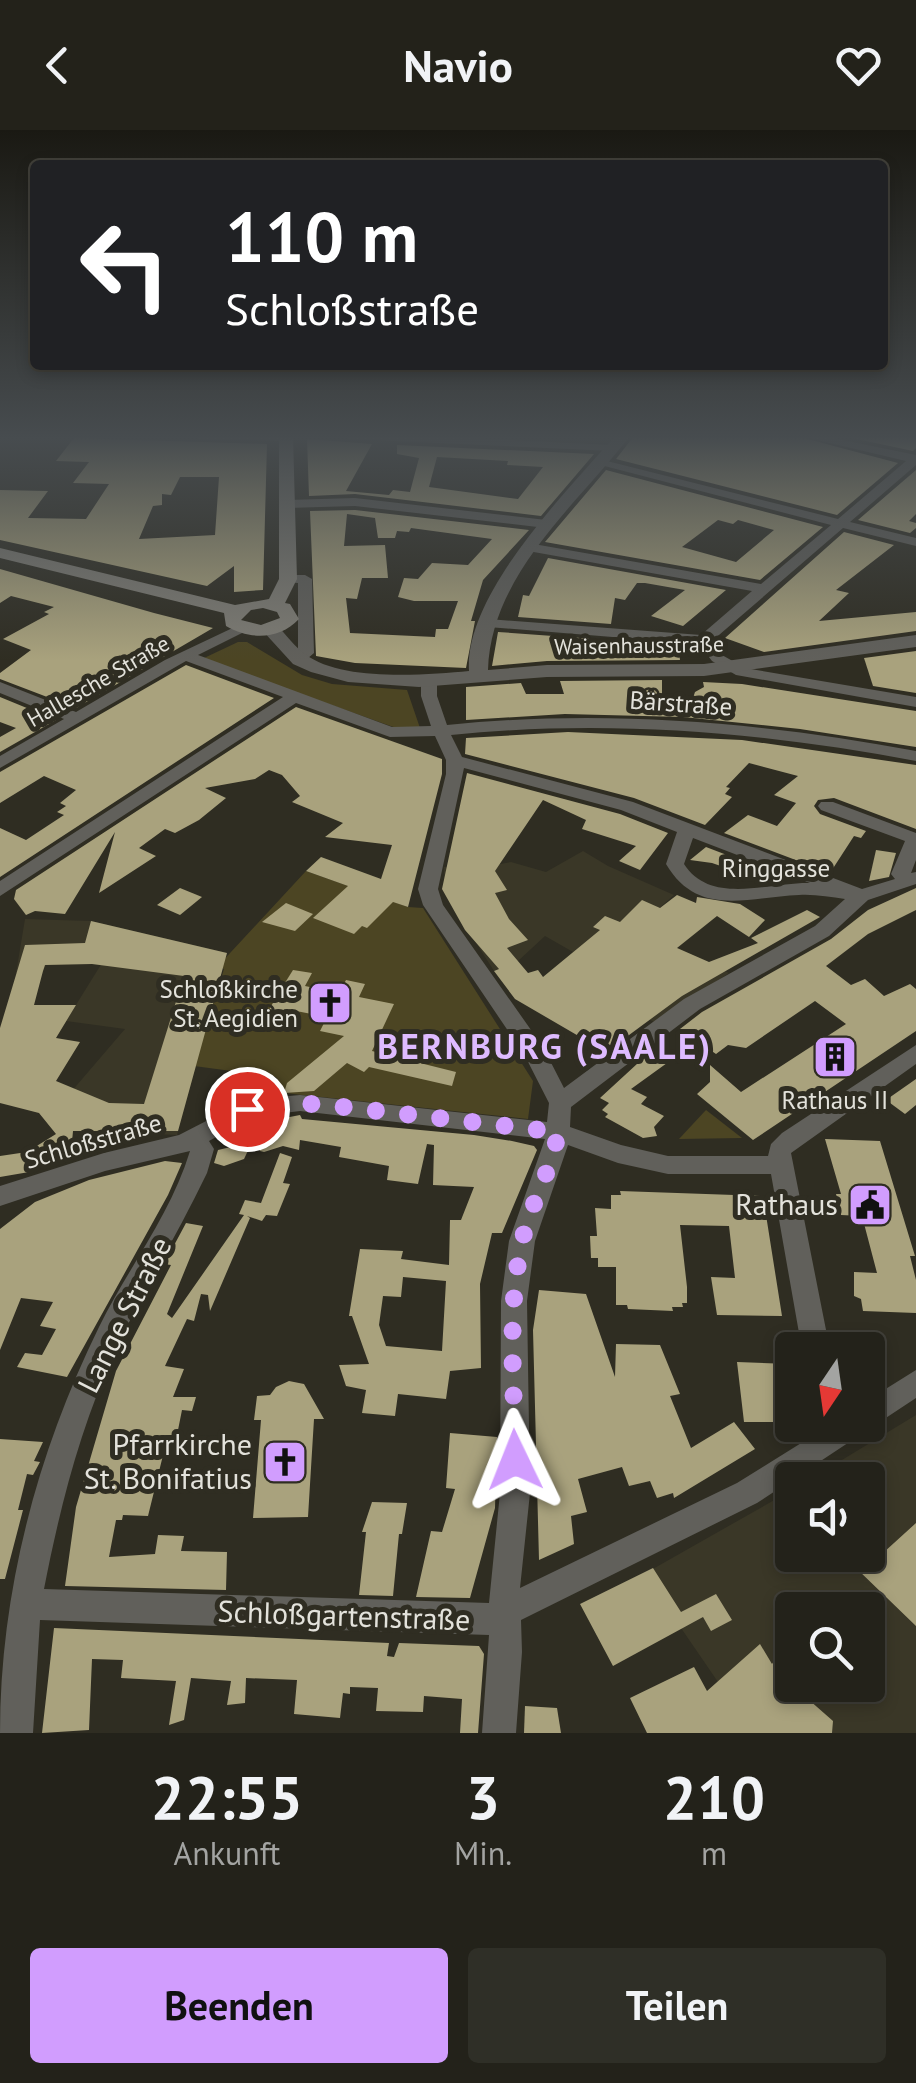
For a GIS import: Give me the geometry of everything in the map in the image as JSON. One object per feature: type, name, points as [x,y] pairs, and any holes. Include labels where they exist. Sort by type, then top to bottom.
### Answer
[{"type":"main road","points":[[275,605],[288,579],[287,511]]},
{"type":"main road","points":[[0,554],[271,630],[290,617],[275,605],[254,604],[238,620]]},
{"type":"street","points":[[431,511],[546,524]]},
{"type":"street","points":[[480,676],[478,667],[495,600],[528,547],[557,511]]},
{"type":"street","points":[[792,511],[916,542]]},
{"type":"street","points":[[488,623],[704,640],[855,511]]},
{"type":"street","points":[[528,547],[762,589]]},
{"type":"street","points":[[271,630],[300,660],[306,653],[305,579],[288,579]]},
{"type":"street","name":"Hallesche Straße","points":[[0,763],[220,640],[238,620]]},
{"type":"street","points":[[704,640],[711,652],[730,667],[916,641]]},
{"type":"street","name":"Bärstraße","points":[[186,656],[390,732],[632,724],[818,740],[916,756]]},
{"type":"street","name":"Waisenhausstraße","points":[[300,660],[338,674],[429,680],[730,667],[772,679],[916,702]]},
{"type":"street","points":[[429,680],[428,696],[455,760],[428,889],[433,906],[542,1064],[559,1117]]},
{"type":"street","points":[[0,687],[77,718]]},
{"type":"street","points":[[0,890],[294,697]]},
{"type":"street","name":"Ringgasse","points":[[455,760],[572,789],[688,827],[861,896]]},
{"type":"street","points":[[826,806],[916,839],[901,874],[911,879]]},
{"type":"street","name":"Ringgasse","points":[[688,827],[675,864],[682,878],[699,889],[732,895],[801,888],[861,896]]},
{"type":"street","points":[[499,1733],[506,1652],[504,1585],[515,1493],[514,1301],[522,1242],[559,1117],[692,1004],[822,931],[861,896],[911,879]]},
{"type":"street","points":[[813,1332],[779,1150],[916,1053]]},
{"type":"street","name":"Schloßstraße","points":[[0,1196],[196,1138],[247,1109],[300,1103],[559,1117],[642,1162],[781,1165]]},
{"type":"street","name":"Lange Straße","points":[[16,1733],[19,1643],[25,1604],[84,1391],[110,1332],[195,1174],[202,1149],[196,1138]]},
{"type":"street","points":[[885,1404],[916,1382]]},
{"type":"street","name":"Schloßgartenstraße","points":[[25,1604],[469,1622],[504,1612],[747,1493],[828,1442]]},
{"type":"shaded area","points":[[238,642],[247,642],[302,675],[332,684],[407,690],[420,728],[399,729],[202,659]]},
{"type":"shaded area","points":[[583,851],[674,895],[637,928],[729,973],[656,1023],[554,968],[573,952],[545,936],[518,961],[494,971],[445,894],[444,867],[473,869],[511,862],[546,872]]},
{"type":"shaded area","points":[[306,871],[408,907],[423,908],[533,1081],[528,1119],[284,1093],[276,1077],[194,1066],[224,969],[218,966]]},
{"type":"shaded area","points":[[25,919],[91,921],[227,953],[218,966],[222,971],[177,1135],[88,1131],[65,1099],[125,1029],[66,1021],[102,963],[46,965],[42,973],[16,973]]},
{"type":"shaded area","points":[[706,1110],[742,1138],[679,1139]]},
{"type":"shaded area","points":[[916,1415],[916,1733],[762,1733],[718,1682],[644,1574],[775,1500],[775,1572],[885,1572],[885,1462],[839,1462],[872,1442],[885,1442],[885,1434]]},
{"type":"building","points":[[0,511],[33,511],[28,518],[86,519],[91,511],[151,511],[139,539],[215,535],[217,511],[265,511],[263,590],[234,592],[234,566],[207,586],[0,540]]},
{"type":"building","points":[[310,511],[362,511],[529,530],[483,580],[471,621],[475,621],[466,668],[355,663],[316,656]],"holes":[[[347,514],[375,518],[378,538],[395,538],[397,531],[409,532],[411,528],[492,539],[468,565],[432,563],[418,579],[404,578],[398,597],[458,601],[448,629],[436,629],[435,637],[350,633],[346,598],[357,599],[362,578],[388,578],[385,545],[344,546]]]},
{"type":"building","points":[[497,511],[545,511],[541,516]]},
{"type":"building","points":[[571,511],[761,511],[823,527],[760,580],[545,542]],"holes":[[[718,520],[733,524],[738,520],[774,530],[736,562],[682,547]]]},
{"type":"building","points":[[869,511],[916,511],[909,521],[916,523],[916,528],[910,533],[858,520]]},
{"type":"building","points":[[844,532],[894,545],[836,590],[849,593],[819,621],[916,612],[916,631],[764,652],[725,638]]},
{"type":"building","points":[[548,558],[726,590],[683,626],[651,616],[685,590],[645,583],[637,583],[625,600],[615,598],[611,624],[518,617],[523,595],[529,596]]},
{"type":"building","points":[[0,569],[213,628],[76,708],[0,679],[0,673],[31,650],[3,639],[49,614],[44,612],[54,607],[11,596],[0,603]]},
{"type":"building","points":[[498,632],[609,640],[607,652],[620,641],[678,646],[680,660],[547,661],[492,666]]},
{"type":"building","points":[[916,651],[916,693],[873,686],[864,658]]},
{"type":"building","points":[[186,665],[274,698],[0,877],[0,828],[26,840],[64,815],[57,812],[66,806],[60,803],[76,790],[44,776],[0,803],[0,772]]},
{"type":"building","points":[[662,680],[662,697],[692,701],[695,692],[704,687],[703,682],[742,684],[916,711],[916,747],[800,729],[683,717],[565,714],[466,720],[466,687],[521,683],[526,694],[564,694],[560,681]]},
{"type":"building","points":[[0,697],[56,720],[0,752],[0,737],[16,728],[0,722]]},
{"type":"building","points":[[296,707],[442,759],[442,774],[408,907],[393,902],[367,928],[362,926],[354,934],[313,918],[348,886],[306,871],[321,857],[381,879],[392,845],[325,837],[343,823],[292,802],[300,796],[282,775],[269,770],[255,779],[205,788],[226,798],[199,820],[175,833],[165,829],[139,848],[156,856],[99,893],[115,832],[65,914],[35,911],[26,915],[14,899],[16,890]]},
{"type":"building","points":[[568,732],[742,740],[916,765],[916,829],[834,798],[818,800],[814,806],[820,814],[866,831],[861,838],[854,836],[830,873],[724,833],[748,815],[777,826],[796,803],[774,795],[798,776],[749,763],[726,787],[730,788],[725,794],[732,797],[705,825],[634,798],[465,754],[466,738]]},
{"type":"building","points":[[467,773],[620,814],[668,833],[640,870],[619,861],[636,846],[582,829],[586,820],[543,800],[495,871],[507,890],[495,893],[509,919],[528,940],[507,948],[528,973],[538,970],[543,977],[600,930],[593,927],[605,916],[620,922],[642,900],[660,908],[677,895],[696,903],[697,897],[740,904],[765,920],[749,937],[717,916],[677,948],[709,962],[758,943],[751,938],[807,910],[820,917],[682,996],[606,1052],[515,999],[494,971],[499,969],[465,930],[442,889]]},
{"type":"building","points":[[706,847],[792,880],[771,878],[768,882],[712,863],[690,860]]},
{"type":"building","points":[[876,850],[896,853],[889,877],[869,881]]},
{"type":"building","points":[[180,888],[202,897],[180,915],[157,905]]},
{"type":"building","points":[[916,888],[916,910],[868,934],[826,966],[851,985],[865,979],[884,996],[910,984],[916,989],[916,1031],[753,1140],[697,1094],[710,1082],[710,1065],[741,1092],[846,1024],[815,1001],[746,1048],[728,1045],[716,1054],[680,1029],[702,1012],[831,939],[868,910]]},
{"type":"building","points":[[286,903],[313,914],[295,931],[262,922]]},
{"type":"building","points":[[91,921],[227,953],[178,1131],[73,1131],[71,1153],[69,1150],[35,1171],[0,1177],[0,1156],[27,1152],[56,1134],[39,1113],[0,1103],[0,1028],[25,945],[85,943]],"holes":[[[92,964],[184,976],[144,1104],[109,1103],[56,1081],[80,1042],[56,1038],[76,1005],[34,1005],[45,965]]]},
{"type":"building","points":[[293,970],[312,973],[305,986],[339,993],[346,980],[365,984],[359,997],[394,1004],[372,1051],[456,1072],[452,1086],[369,1067],[364,1072],[347,1063],[314,1091],[284,1093],[287,1083],[344,1036],[320,1031],[327,1017],[291,1010],[284,1023],[264,1019],[274,1001],[227,992],[261,982],[283,986]]},
{"type":"building","points":[[650,1052],[667,1063],[631,1089],[647,1097],[641,1104],[664,1116],[654,1127],[657,1136],[643,1138],[605,1117],[608,1114],[602,1110],[609,1103],[600,1098]]},
{"type":"building","points":[[916,1079],[916,1105],[905,1114],[886,1100]]},
{"type":"building","points":[[300,1115],[302,1119],[474,1135],[534,1146],[537,1150],[502,1233],[492,1233],[480,1284],[481,1368],[450,1371],[446,1399],[398,1394],[395,1416],[362,1413],[366,1390],[346,1386],[339,1365],[369,1364],[349,1316],[360,1249],[403,1251],[401,1259],[449,1265],[450,1220],[461,1220],[474,1187],[433,1185],[434,1145],[427,1144],[418,1184],[387,1180],[389,1166],[339,1157],[341,1147],[300,1140],[299,1150],[283,1146],[264,1152],[260,1151],[258,1137],[228,1136],[264,1122]],"holes":[[[403,1277],[446,1281],[442,1351],[386,1346],[379,1325],[383,1296],[401,1297]]]},
{"type":"building","name":"Rathaus","points":[[825,1139],[880,1141],[915,1256],[910,1256],[916,1280],[916,1313],[863,1311],[861,1299],[854,1296],[854,1272],[877,1273],[862,1216],[841,1215],[836,1194],[841,1194]]},
{"type":"building","points":[[252,1142],[244,1159],[224,1166],[214,1163],[218,1150]]},
{"type":"building","points":[[280,1153],[292,1157],[283,1183],[290,1184],[277,1216],[266,1215],[262,1221],[247,1216],[250,1218],[210,1311],[208,1295],[201,1294],[194,1321],[187,1319],[165,1366],[184,1369],[173,1397],[196,1397],[192,1411],[182,1410],[177,1435],[168,1435],[148,1516],[123,1515],[122,1520],[116,1520],[109,1557],[155,1554],[158,1535],[184,1536],[181,1551],[227,1552],[226,1590],[65,1586],[76,1507],[116,1371],[171,1265],[164,1264],[186,1223],[203,1226],[167,1314],[172,1318],[244,1215],[239,1214],[245,1200],[261,1203]]},
{"type":"building","points":[[165,1161],[182,1163],[67,1377],[17,1367],[25,1353],[42,1355],[56,1329],[40,1326],[53,1302],[21,1298],[0,1350],[0,1229],[35,1202],[89,1180]]},
{"type":"building","points":[[620,1191],[763,1196],[782,1316],[717,1315],[711,1277],[735,1278],[729,1226],[680,1225],[687,1287],[687,1303],[682,1303],[683,1307],[672,1307],[673,1311],[616,1305],[616,1267],[598,1267],[598,1258],[591,1258],[590,1236],[597,1236],[595,1208],[611,1209],[611,1195],[621,1195]]},
{"type":"building","points":[[539,1290],[586,1294],[615,1377],[616,1344],[660,1345],[680,1394],[670,1396],[691,1448],[734,1422],[755,1449],[674,1498],[673,1493],[657,1498],[650,1481],[629,1486],[622,1467],[578,1479],[587,1512],[571,1516],[574,1544],[539,1560],[533,1330]]},
{"type":"building","points":[[737,1362],[775,1363],[775,1420],[744,1422]]},
{"type":"building","name":"Pfarrkirche St. Bonifatius","points":[[289,1381],[304,1384],[324,1419],[314,1419],[308,1517],[253,1518],[261,1420],[254,1420],[257,1396],[270,1395]]},
{"type":"building","points":[[450,1433],[497,1437],[495,1508],[470,1598],[416,1597],[431,1531],[442,1532],[455,1489],[446,1488]]},
{"type":"building","points":[[0,1439],[43,1442],[34,1461],[40,1462],[33,1475],[27,1474],[18,1510],[23,1510],[5,1579],[0,1579]]},
{"type":"building","points":[[372,1502],[407,1503],[399,1534],[393,1596],[359,1595],[366,1532],[362,1532]]},
{"type":"building","points":[[916,1523],[916,1626],[860,1572],[885,1572],[885,1551]]},
{"type":"building","points":[[653,1568],[681,1612],[716,1594],[732,1620],[711,1631],[703,1617],[613,1666],[580,1604]]},
{"type":"building","points":[[54,1628],[389,1643],[387,1656],[394,1657],[399,1643],[479,1646],[484,1654],[478,1733],[460,1733],[462,1699],[424,1696],[423,1712],[376,1711],[378,1688],[350,1687],[350,1694],[343,1693],[340,1718],[294,1714],[297,1680],[246,1678],[245,1703],[227,1705],[231,1681],[191,1678],[184,1720],[169,1725],[176,1681],[121,1678],[123,1660],[92,1659],[89,1730],[42,1733]]},
{"type":"building","points":[[760,1644],[772,1664],[775,1662],[775,1702],[811,1702],[833,1721],[832,1733],[647,1733],[630,1698],[694,1667],[707,1691]]},
{"type":"building","points":[[525,1706],[557,1708],[561,1733],[524,1733]]},
{"type":"place","name":"Schloßkirche St. Aegidien","points":[[330,1003]]},
{"type":"place","name":"Rathaus II","points":[[835,1057]]},
{"type":"place","name":"Rathaus","points":[[870,1205]]},
{"type":"place","name":"Pfarrkirche St. Bonifatius","points":[[285,1462]]},
{"type":"district","name":"BERNBURG (SAALE)","points":[[545,1047]]},
{"type":"route","points":[[247,1109],[300,1103],[558,1132],[522,1242],[516,1279],[511,1328],[515,1460]]}]
